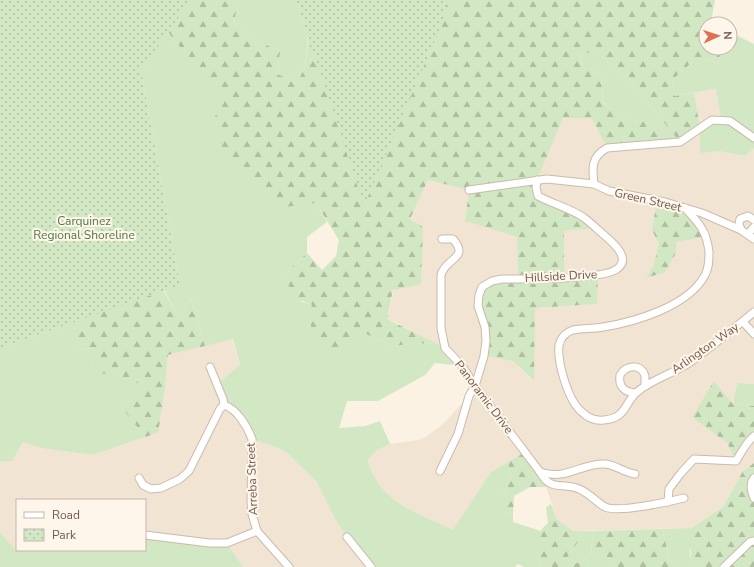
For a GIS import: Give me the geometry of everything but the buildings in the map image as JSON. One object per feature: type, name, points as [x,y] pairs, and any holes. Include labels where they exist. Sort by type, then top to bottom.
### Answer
[{"type":"street","points":[[594,184],[594,160],[599,152],[607,148],[680,142],[712,120],[730,121],[754,138]]},
{"type":"street","name":"Green Street","points":[[469,190],[537,180],[594,184],[609,191],[664,202],[702,213],[741,230],[754,239]]},
{"type":"street","name":"Hillside Drive","points":[[440,471],[458,434],[469,396],[475,386],[484,356],[486,341],[485,326],[478,306],[482,287],[492,281],[502,279],[576,277],[611,273],[619,268],[622,260],[622,253],[616,246],[584,218],[538,196],[536,187],[537,180]]},
{"type":"street","name":"Arlington Way","points":[[685,208],[702,228],[708,246],[709,260],[706,274],[697,287],[677,302],[660,311],[632,321],[603,328],[571,331],[564,336],[560,345],[561,367],[569,392],[578,409],[586,416],[598,420],[610,419],[616,416],[624,411],[635,393],[645,386],[686,365],[754,312]]},
{"type":"street","points":[[741,230],[739,224],[740,219],[748,216],[754,220]]},
{"type":"street","points":[[748,234],[754,227]]},
{"type":"street","name":"Panoramic Drive","points":[[442,240],[453,240],[459,246],[460,251],[458,255],[442,269],[441,275],[441,328],[445,348],[462,366],[475,386],[545,480],[556,485],[579,489],[605,507],[614,508],[644,506],[684,498]]},
{"type":"street","points":[[743,322],[754,334]]},
{"type":"street","points":[[139,478],[143,485],[151,489],[162,488],[180,479],[189,471],[220,409],[224,405],[210,367]]},
{"type":"street","points":[[635,393],[625,391],[620,384],[620,375],[626,368],[634,367],[642,371],[645,386]]},
{"type":"street","points":[[468,375],[473,376],[478,373]]},
{"type":"street","name":"Arreba Street","points":[[224,405],[230,407],[237,415],[249,430],[252,439],[251,502],[252,514],[257,530],[289,567]]},
{"type":"street","points":[[668,502],[669,490],[681,472],[694,459],[736,461],[746,447],[748,441],[754,436]]},
{"type":"street","points":[[540,472],[549,475],[558,475],[592,465],[604,464],[616,466],[624,472],[634,474]]},
{"type":"street","points":[[754,478],[750,489],[754,498]]},
{"type":"street","points":[[146,535],[209,543],[227,543],[257,530]]},
{"type":"street","points":[[347,537],[371,567]]},
{"type":"street","points":[[724,567],[750,542],[754,541]]},
{"type":"shaded area","points":[[716,89],[721,120],[718,151],[745,156],[754,148],[754,384],[737,383],[733,404],[714,382],[692,417],[727,443],[736,460],[754,436],[754,463],[743,471],[723,507],[691,528],[573,531],[557,519],[545,480],[525,452],[491,472],[453,531],[411,510],[384,492],[370,470],[368,460],[376,451],[390,444],[418,440],[426,437],[443,424],[469,396],[475,386],[445,348],[393,321],[387,320],[410,219],[428,180],[469,190],[465,221],[517,237],[518,279],[481,315],[484,356],[513,361],[533,381],[535,308],[597,304],[564,277],[564,231],[595,228],[538,196],[537,180],[563,117],[592,118],[700,128],[694,93]],"holes":[[[652,230],[705,237],[677,242],[675,255],[647,278],[653,266],[659,244]]]},
{"type":"shaded area","points":[[232,339],[240,365],[217,384],[252,439],[278,448],[288,454],[316,481],[335,519],[371,567],[243,567],[227,543],[146,535],[146,499],[16,499],[15,549],[0,532],[0,462],[12,461],[23,442],[40,448],[93,455],[157,433],[165,388],[168,355]]},
{"type":"green space","name":"Carquinez Regional Shoreline","points":[[0,0],[191,0],[141,70],[180,285],[0,348]]},
{"type":"green space","points":[[188,0],[238,0],[234,24],[253,38],[280,52],[277,74],[297,83],[305,67],[313,0],[715,0],[712,16],[698,16],[698,56],[720,56],[718,63],[697,58],[672,80],[674,96],[694,93],[700,128],[680,142],[630,80],[597,53],[578,53],[584,68],[601,75],[603,102],[619,117],[650,123],[666,143],[607,148],[592,118],[563,118],[537,180],[537,193],[574,212],[596,228],[564,231],[564,277],[598,274],[597,304],[535,308],[534,381],[513,361],[484,356],[479,295],[492,281],[518,279],[517,237],[465,221],[469,190],[428,180],[410,219],[423,227],[421,284],[393,290],[387,319],[436,343],[392,346],[364,333],[341,353],[324,346],[313,337],[309,316],[312,305],[301,300],[294,294],[285,274],[307,253],[322,270],[336,256],[339,240],[316,203],[284,207],[224,152],[212,121],[224,103],[168,32],[172,13]]},
{"type":"green space","points":[[238,0],[296,0],[308,36],[305,67],[297,83],[277,74],[280,52],[253,38],[234,24]]},
{"type":"green space","points":[[296,0],[449,0],[438,33],[364,206]]},
{"type":"green space","points":[[168,32],[225,103],[316,203],[327,222],[307,237],[307,253],[285,274],[302,302],[312,305],[364,333],[392,346],[436,343],[445,348],[462,366],[435,363],[425,375],[378,401],[347,401],[339,428],[365,426],[380,421],[390,444],[376,451],[368,460],[373,474],[380,486],[390,496],[414,512],[453,530],[491,472],[508,462],[511,478],[503,494],[508,500],[505,513],[513,515],[513,522],[541,531],[542,554],[540,567],[524,567],[518,564],[515,567],[371,567],[335,519],[316,481],[288,454],[278,448],[252,439],[249,430],[224,405],[217,384],[240,365],[233,339],[205,346],[191,298],[180,319],[164,290],[180,285],[141,70]]},
{"type":"green space","points":[[738,36],[754,44],[754,148],[745,156],[718,151],[700,153],[700,128],[721,120],[716,89],[674,96],[672,80],[697,58],[718,63],[720,56],[738,56]]},
{"type":"green space","points":[[578,52],[597,53],[630,80],[680,142],[666,143],[650,123],[618,117],[603,101],[601,75],[584,68]]},
{"type":"green space","points":[[657,200],[685,208],[705,237],[677,242],[675,255],[665,272],[646,278],[653,266],[659,244],[652,230]]},
{"type":"green space","points":[[154,276],[180,318],[191,298],[205,346],[168,355],[165,388],[158,433],[145,437],[123,409],[142,385],[115,373],[97,374],[93,348],[76,350],[80,305]]},
{"type":"green space","points":[[80,320],[76,350],[93,348],[115,373],[143,385],[123,409],[145,437],[93,455],[40,448],[23,442],[12,461],[0,462],[0,348]]},
{"type":"green space","points":[[714,381],[733,404],[754,406],[754,436],[736,461],[727,443],[692,417]]},
{"type":"green space","points":[[737,383],[754,384],[754,406],[733,404]]},
{"type":"green space","points":[[525,452],[545,480],[546,487],[530,487],[514,496],[513,515],[505,513],[503,506],[508,500],[503,494],[511,478],[508,462]]},
{"type":"green space","points":[[754,463],[754,567],[697,567],[691,563],[691,552],[687,536],[691,528],[723,507],[743,471]]},
{"type":"green space","points":[[551,504],[557,519],[573,531],[585,531],[567,558],[572,566],[585,558],[589,567],[540,567],[540,534],[542,529],[548,523],[546,507]]},
{"type":"green space","points":[[691,528],[689,540],[691,563],[697,567],[675,567],[670,560],[662,529]]},
{"type":"green space","points":[[662,529],[670,560],[675,567],[611,567],[610,559],[598,554],[591,555],[593,531]]},
{"type":"green space","points":[[585,531],[593,531],[591,554],[598,554],[610,559],[611,567],[589,567],[585,558],[572,566],[567,558]]},
{"type":"green space","points":[[0,532],[15,549],[16,548],[16,551],[146,551],[146,535],[227,543],[243,567],[0,567]]}]
